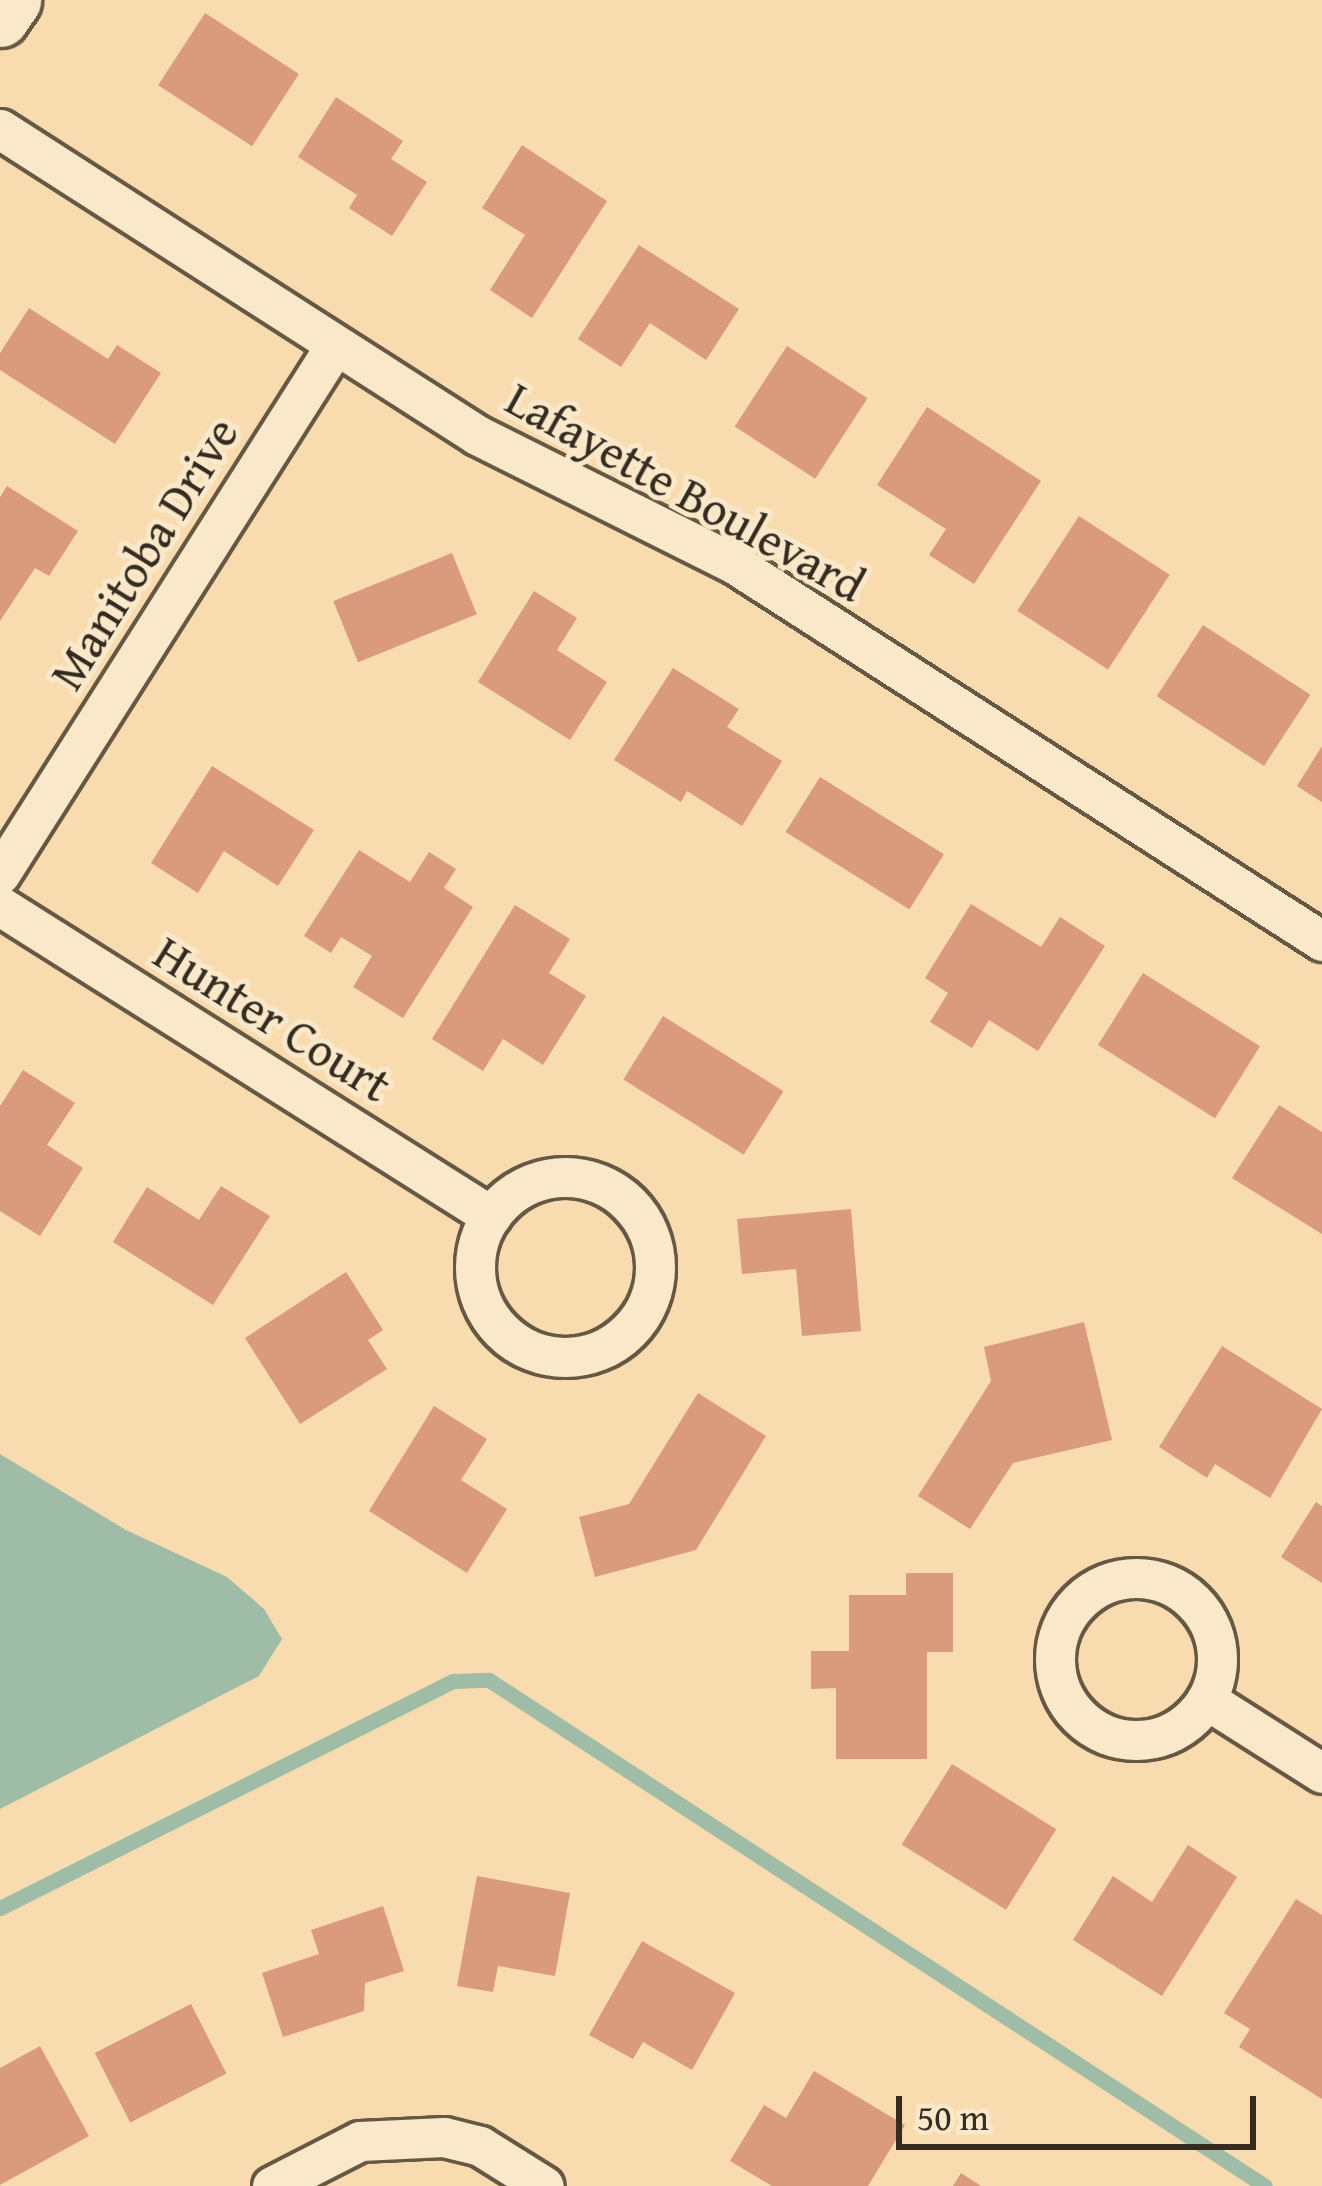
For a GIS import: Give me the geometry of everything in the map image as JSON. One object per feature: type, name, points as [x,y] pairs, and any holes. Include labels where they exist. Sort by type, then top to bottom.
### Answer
[{"type":"street","points":[[0,18],[12,0]]},
{"type":"street","name":"Lafayette Boulevard","points":[[0,130],[477,435],[733,563],[1322,941]]},
{"type":"street","name":"Manitoba Drive","points":[[0,874],[334,347]]},
{"type":"street","name":"Hunter Court","points":[[0,906],[490,1216]]},
{"type":"street","points":[[569,1176],[625,1198],[655,1250],[645,1310],[615,1341],[574,1357],[518,1344],[481,1300],[477,1257],[490,1216],[512,1194],[569,1176]]},
{"type":"street","points":[[1141,1577],[1180,1590],[1208,1619],[1217,1646],[1207,1700],[1168,1734],[1143,1740],[1093,1728],[1060,1688],[1058,1636],[1069,1613],[1114,1580],[1141,1577]]},
{"type":"street","points":[[1207,1700],[1322,1773]]},
{"type":"street","points":[[272,2186],[360,2141],[444,2137],[480,2146],[544,2186]]},
{"type":"shaded area","points":[[0,1454],[126,1530],[227,1577],[264,1609],[282,1639],[259,1676],[0,1809]]},
{"type":"building","points":[[205,13],[299,74],[252,146],[158,85]]},
{"type":"building","points":[[336,97],[403,141],[391,159],[427,182],[392,236],[349,208],[357,195],[298,157]]},
{"type":"building","points":[[522,145],[607,201],[532,318],[490,290],[525,235],[482,208]]},
{"type":"building","points":[[639,245],[739,309],[706,360],[650,323],[621,367],[578,339]]},
{"type":"building","points":[[29,308],[108,359],[117,345],[161,373],[115,444],[0,370],[0,353]]},
{"type":"building","points":[[787,346],[868,398],[815,479],[735,427]]},
{"type":"building","points":[[927,407],[1041,481],[974,584],[929,555],[946,529],[877,485]]},
{"type":"building","points":[[7,486],[78,531],[49,576],[35,568],[0,621],[0,497]]},
{"type":"building","points":[[1079,516],[1170,575],[1108,670],[1017,611]]},
{"type":"building","points":[[452,553],[477,614],[358,662],[333,601]]},
{"type":"building","points":[[534,591],[577,618],[557,650],[607,682],[570,740],[478,682]]},
{"type":"building","points":[[1203,625],[1310,695],[1264,766],[1157,696]]},
{"type":"building","points":[[673,668],[739,709],[727,727],[782,761],[742,826],[687,791],[681,802],[614,760]]},
{"type":"building","points":[[1322,746],[1322,802],[1297,786]]},
{"type":"building","points":[[212,766],[314,830],[278,886],[224,851],[198,893],[151,863]]},
{"type":"building","points":[[820,777],[944,854],[909,909],[786,832]]},
{"type":"building","points":[[359,850],[410,882],[429,852],[456,869],[444,888],[473,907],[403,1018],[353,987],[372,956],[341,937],[331,953],[304,936]]},
{"type":"building","points":[[971,904],[1041,947],[1060,917],[1105,946],[1038,1051],[989,1020],[972,1048],[930,1022],[948,993],[925,978]]},
{"type":"building","points":[[515,905],[570,939],[549,973],[586,996],[543,1065],[503,1039],[483,1071],[432,1039]]},
{"type":"building","points":[[1143,973],[1260,1046],[1215,1118],[1098,1045]]},
{"type":"building","points":[[663,1016],[783,1091],[744,1155],[623,1080]]},
{"type":"building","points":[[23,1070],[75,1103],[47,1145],[83,1168],[40,1236],[0,1211],[0,1106]]},
{"type":"building","points":[[1279,1105],[1322,1132],[1322,1234],[1232,1178]]},
{"type":"building","points":[[221,1186],[270,1216],[213,1305],[113,1242],[147,1187],[199,1220]]},
{"type":"building","points":[[851,1209],[861,1331],[802,1336],[796,1269],[742,1274],[737,1219]]},
{"type":"building","points":[[346,1272],[383,1330],[368,1340],[387,1369],[300,1424],[245,1338]]},
{"type":"building","points":[[1084,1322],[1112,1440],[1013,1463],[970,1529],[918,1496],[991,1381],[984,1347]]},
{"type":"building","points":[[1222,1346],[1322,1409],[1270,1498],[1215,1464],[1207,1478],[1159,1447]]},
{"type":"building","points":[[698,1393],[766,1436],[696,1550],[595,1577],[579,1517],[629,1504]]},
{"type":"building","points":[[434,1406],[487,1439],[461,1480],[507,1509],[467,1573],[369,1511]]},
{"type":"building","points":[[1316,1502],[1322,1506],[1322,1583],[1281,1557]]},
{"type":"building","points":[[906,1573],[953,1573],[953,1652],[927,1652],[927,1759],[836,1759],[836,1688],[811,1689],[811,1651],[849,1651],[849,1595],[906,1595]]},
{"type":"building","points":[[952,1764],[1056,1829],[1006,1910],[902,1845]]},
{"type":"building","points":[[1188,1845],[1237,1877],[1162,1996],[1073,1940],[1113,1876],[1152,1902]]},
{"type":"building","points":[[477,1876],[570,1893],[555,1976],[498,1966],[493,1992],[457,1986]]},
{"type":"building","points":[[1296,1899],[1322,1915],[1322,2099],[1239,2047],[1250,2029],[1224,2013]]},
{"type":"building","points":[[383,1906],[404,1971],[365,1983],[364,2011],[283,2037],[262,1973],[319,1954],[311,1930]]},
{"type":"building","points":[[642,1941],[735,1993],[692,2070],[643,2042],[633,2059],[589,2035]]},
{"type":"building","points":[[191,2004],[226,2073],[130,2123],[95,2053]]},
{"type":"building","points":[[40,2046],[89,2136],[0,2185],[0,2068]]},
{"type":"building","points":[[814,2071],[905,2125],[868,2186],[772,2186],[730,2161],[764,2105],[786,2118]]},
{"type":"building","points":[[961,2173],[981,2186],[953,2186]]},
{"type":"waterway","points":[[0,1908],[453,1681],[489,1680],[1265,2186]]}]
